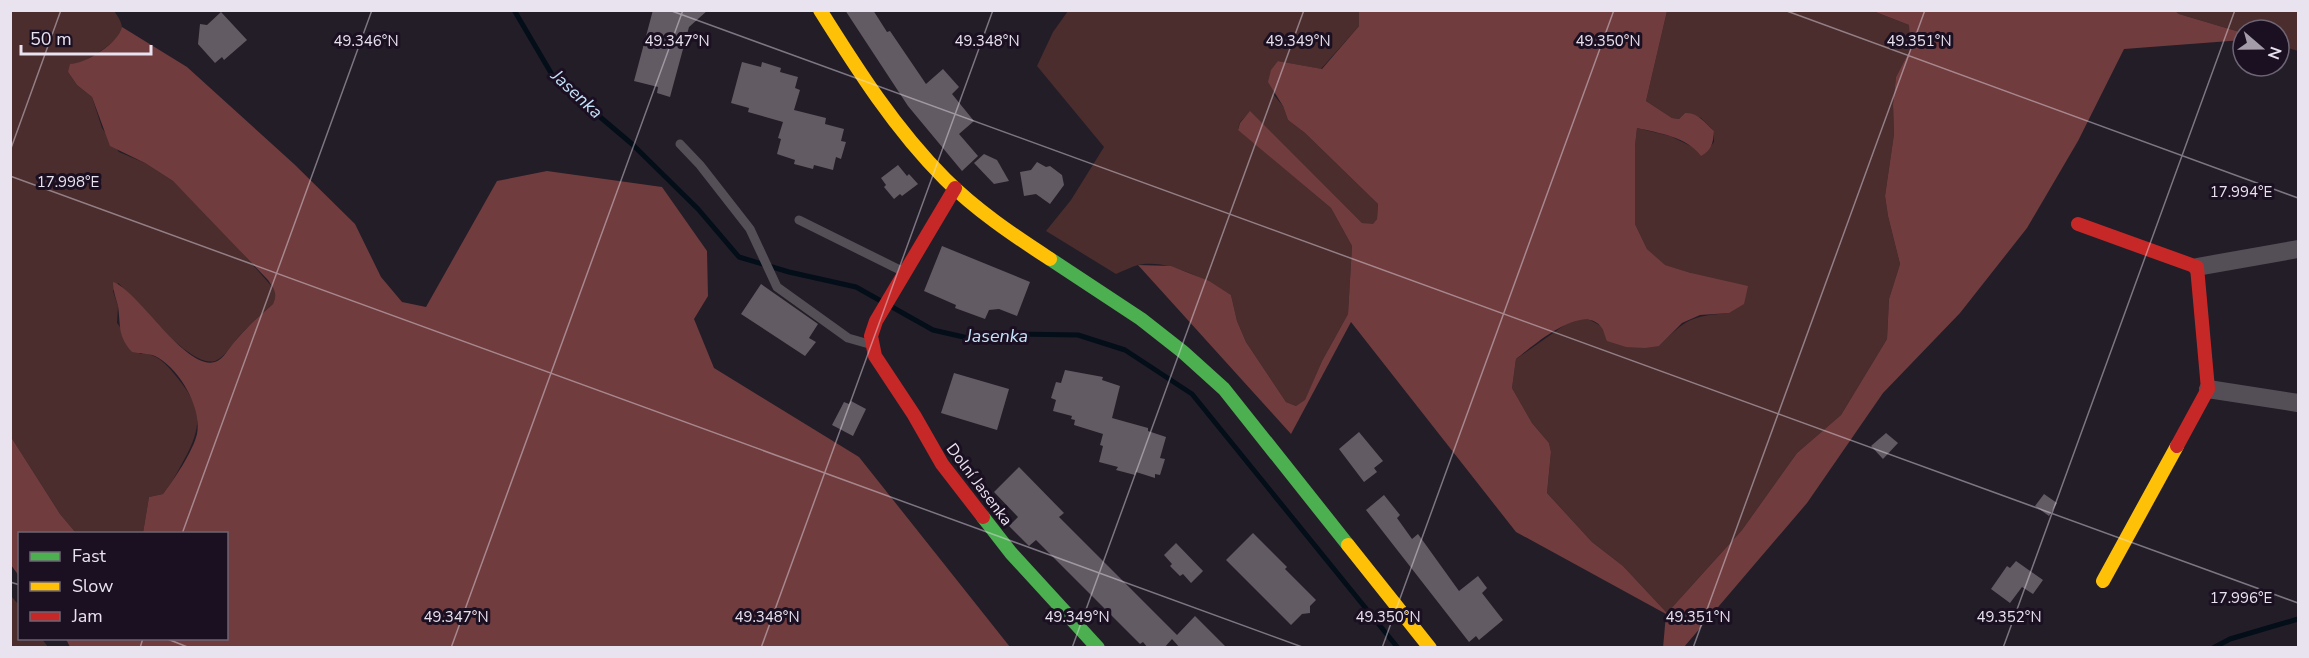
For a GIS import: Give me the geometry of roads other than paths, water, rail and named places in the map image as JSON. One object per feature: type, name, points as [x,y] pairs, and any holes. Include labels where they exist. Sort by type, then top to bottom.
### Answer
[{"type":"street","points":[[820,10],[894,122],[920,153],[955,188],[988,215],[1162,335],[1224,389],[1430,648]]},
{"type":"street","points":[[871,344],[876,321],[955,188]]},
{"type":"street","points":[[2078,224],[2198,267],[2298,249]]},
{"type":"street","points":[[2103,581],[2208,389],[2198,267]]},
{"type":"street","name":"Dolní Jasenka","points":[[871,344],[875,356],[914,415],[942,464],[1011,553],[1098,648]]},
{"type":"street","points":[[2208,389],[2298,403]]},
{"type":"lane","points":[[680,144],[700,165],[750,230],[777,286],[848,338],[871,344]]},
{"type":"lane","points":[[799,220],[904,272]]},
{"type":"waterway","name":"Jasenka","points":[[514,10],[554,78],[632,144],[698,209],[739,257],[789,272],[856,287],[881,301]]},
{"type":"waterway","name":"Jasenka","points":[[892,307],[933,330],[968,338],[1016,334],[1078,335],[1125,350],[1192,394],[1398,648]]},
{"type":"waterway","points":[[2213,648],[2230,639],[2298,619]]}]
